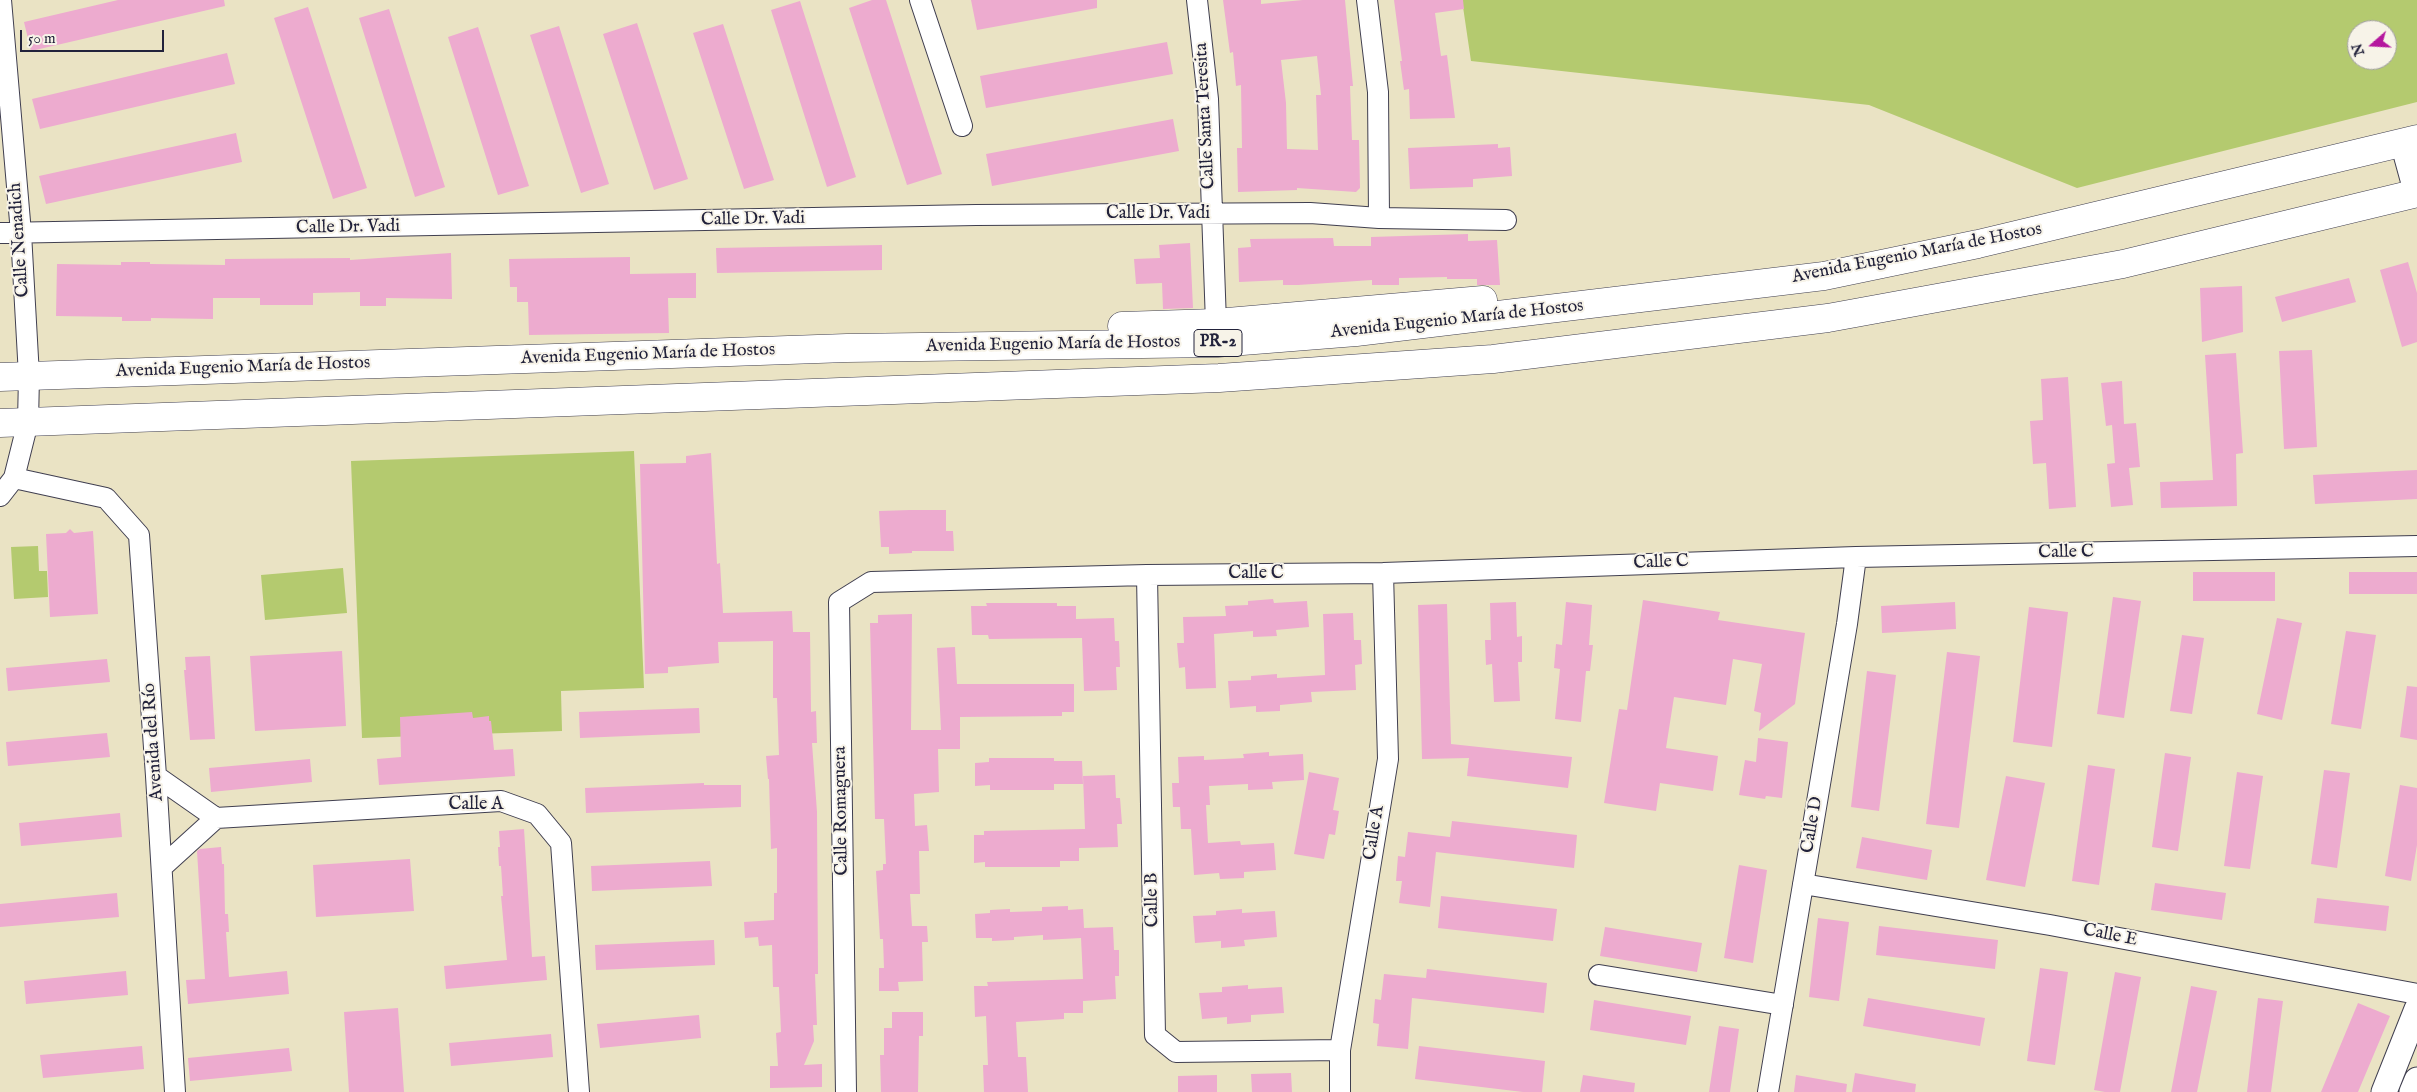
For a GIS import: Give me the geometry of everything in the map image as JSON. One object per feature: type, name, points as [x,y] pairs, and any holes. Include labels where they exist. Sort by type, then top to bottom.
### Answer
[{"type":"highway","name":"Avenida Eugenio María de Hostos","points":[[0,377],[848,348],[1216,343],[1356,332],[1824,276],[1978,244],[2410,141]]},
{"type":"highway","name":"Avenida Eugenio María de Hostos","points":[[0,423],[1219,378],[1493,359],[1828,318],[2123,264],[2417,193]]},
{"type":"highway","points":[[1004,346],[1121,326],[1216,323],[1504,298],[1599,304]]},
{"type":"main road","points":[[2410,141],[2417,193]]},
{"type":"main road","points":[[2384,1092],[2417,1008]]},
{"type":"main road","points":[[2412,1092],[2417,1080]]},
{"type":"street","name":"Calle Nenadich","points":[[1,0],[21,233],[29,376],[28,422],[14,478]]},
{"type":"street","points":[[920,0],[962,126]]},
{"type":"street","name":"Calle Santa Teresita","points":[[1197,0],[1208,99],[1216,323]]},
{"type":"street","points":[[1367,0],[1378,92],[1379,218]]},
{"type":"street","name":"Calle Dr. Vadi","points":[[0,233],[357,228],[976,215],[1310,213],[1379,218],[1506,220]]},
{"type":"street","points":[[0,496],[14,478]]},
{"type":"street","name":"Avenida del Río","points":[[14,478],[106,498],[139,536],[162,867],[175,1092]]},
{"type":"street","name":"Calle C","points":[[905,580],[1383,573],[1856,557],[2417,546]]},
{"type":"street","name":"Calle D","points":[[1768,1092],[1847,624],[1856,557]]},
{"type":"street","name":"Calle A","points":[[1340,1092],[1340,1050],[1388,759],[1383,573]]},
{"type":"street","name":"Calle B","points":[[1147,575],[1155,1035],[1176,1052],[1340,1050]]},
{"type":"street","name":"Calle Romaguera","points":[[846,1092],[839,602],[870,582],[905,580]]},
{"type":"street","points":[[156,776],[216,818],[162,867]]},
{"type":"street","name":"Calle A","points":[[216,818],[501,801],[537,814],[562,843],[580,1092]]},
{"type":"street","name":"Calle E","points":[[1803,884],[2050,925],[2417,994]]},
{"type":"street","points":[[1599,975],[1783,1005]]},
{"type":"green space","points":[[1462,0],[2417,0],[2417,102],[2077,188],[1869,105],[1471,61]]},
{"type":"green space","points":[[634,451],[644,688],[561,691],[562,731],[362,738],[351,461]]},
{"type":"green space","points":[[38,546],[39,571],[47,571],[48,597],[14,599],[11,547]]},
{"type":"green space","points":[[343,568],[347,613],[265,620],[261,575]]},
{"type":"building","points":[[118,0],[224,0],[225,6],[31,51],[24,22]]},
{"type":"building","points":[[872,0],[886,0],[942,174],[907,185],[849,8]]},
{"type":"building","points":[[971,0],[1097,0],[1097,8],[977,30]]},
{"type":"building","points":[[1223,0],[1261,0],[1261,4],[1303,0],[1345,0],[1353,86],[1350,86],[1352,140],[1359,140],[1360,188],[1356,192],[1297,188],[1297,190],[1238,192],[1237,148],[1242,148],[1241,85],[1236,86],[1233,52],[1230,53]],"holes":[[[1317,56],[1321,95],[1316,95],[1318,150],[1287,149],[1286,103],[1281,60]]]},
{"type":"building","points":[[1394,0],[1463,0],[1464,9],[1435,13],[1441,56],[1447,55],[1455,118],[1410,119],[1409,89],[1404,90]]},
{"type":"building","points":[[800,1],[856,177],[827,187],[771,10]]},
{"type":"building","points":[[308,7],[367,188],[333,199],[274,18]]},
{"type":"building","points":[[389,9],[445,187],[415,197],[359,18]]},
{"type":"building","points":[[637,23],[688,179],[654,190],[603,34]]},
{"type":"building","points":[[723,24],[774,180],[744,189],[693,33]]},
{"type":"building","points":[[559,26],[609,184],[581,193],[530,35]]},
{"type":"building","points":[[478,27],[529,186],[498,195],[448,37]]},
{"type":"building","points":[[1167,42],[1173,74],[986,108],[980,76]]},
{"type":"building","points":[[227,53],[235,84],[40,129],[32,99]]},
{"type":"building","points":[[1173,119],[1179,151],[992,186],[986,154]]},
{"type":"building","points":[[236,133],[242,162],[46,204],[39,176]]},
{"type":"building","points":[[1498,144],[1498,148],[1510,147],[1512,176],[1473,179],[1473,187],[1410,189],[1408,148]]},
{"type":"building","points":[[1468,234],[1468,241],[1497,240],[1500,285],[1477,285],[1477,279],[1447,279],[1447,277],[1399,278],[1399,285],[1372,285],[1372,280],[1298,285],[1283,285],[1283,280],[1239,282],[1238,248],[1251,247],[1250,239],[1333,238],[1334,246],[1371,246],[1371,237]]},
{"type":"building","points":[[1190,243],[1193,308],[1163,309],[1162,283],[1136,284],[1134,259],[1160,258],[1159,245]]},
{"type":"building","points":[[882,245],[882,270],[717,273],[716,248]]},
{"type":"building","points":[[451,253],[452,299],[386,298],[386,306],[360,306],[360,292],[313,293],[313,305],[260,305],[260,298],[213,298],[213,319],[151,318],[151,321],[122,321],[122,317],[56,316],[57,264],[121,265],[121,262],[150,262],[150,264],[225,265],[225,259],[350,258],[350,260]]},
{"type":"building","points":[[630,257],[630,274],[696,273],[696,298],[668,298],[669,333],[529,335],[528,302],[517,302],[517,287],[510,287],[509,259]]},
{"type":"building","points":[[2408,262],[2417,293],[2417,342],[2402,347],[2380,270]]},
{"type":"building","points":[[2349,278],[2356,302],[2282,322],[2275,297]]},
{"type":"building","points":[[2242,286],[2243,332],[2202,342],[2200,288]]},
{"type":"building","points":[[2312,350],[2317,447],[2284,449],[2279,351]]},
{"type":"building","points":[[2236,353],[2243,453],[2236,454],[2237,506],[2161,508],[2160,482],[2213,480],[2205,355]]},
{"type":"building","points":[[2068,377],[2076,507],[2049,509],[2046,463],[2033,464],[2030,421],[2043,420],[2041,379]]},
{"type":"building","points":[[2122,381],[2124,424],[2136,423],[2140,467],[2129,468],[2133,505],[2111,507],[2107,464],[2115,463],[2112,425],[2106,426],[2101,383]]},
{"type":"building","points":[[711,453],[717,564],[720,563],[723,613],[792,611],[793,632],[810,632],[811,712],[816,711],[817,743],[812,743],[817,812],[818,974],[815,974],[817,1025],[813,1025],[814,1041],[804,1065],[822,1064],[822,1087],[770,1088],[770,1066],[778,1066],[776,1033],[781,1032],[779,987],[773,987],[772,945],[759,946],[758,937],[745,938],[744,922],[774,920],[774,893],[777,893],[777,848],[771,849],[769,779],[766,756],[779,755],[777,698],[773,698],[773,641],[718,642],[719,663],[668,667],[668,673],[645,674],[640,464],[686,463],[686,456]]},
{"type":"building","points":[[2417,470],[2417,499],[2315,504],[2313,475]]},
{"type":"building","points":[[946,510],[946,531],[953,531],[954,551],[912,551],[912,553],[889,554],[889,547],[881,547],[879,511]]},
{"type":"building","points":[[70,529],[74,533],[93,531],[98,614],[50,617],[46,534],[66,533]]},
{"type":"building","points":[[2193,572],[2275,572],[2275,601],[2193,601]]},
{"type":"building","points":[[2349,572],[2417,572],[2417,594],[2349,594]]},
{"type":"building","points":[[2113,597],[2141,601],[2124,718],[2097,714]]},
{"type":"building","points":[[1273,599],[1274,603],[1307,601],[1309,627],[1276,630],[1277,636],[1253,637],[1253,631],[1214,634],[1216,688],[1186,689],[1185,667],[1179,668],[1177,643],[1184,643],[1183,617],[1226,616],[1225,606],[1248,605],[1248,601]]},
{"type":"building","points":[[1643,600],[1720,612],[1718,620],[1805,633],[1795,704],[1759,731],[1761,713],[1754,711],[1762,664],[1733,659],[1726,705],[1674,697],[1666,748],[1718,756],[1713,791],[1660,783],[1656,811],[1604,803],[1619,709],[1627,710]]},
{"type":"building","points":[[1516,602],[1517,637],[1522,636],[1522,662],[1518,662],[1520,701],[1494,702],[1492,664],[1486,665],[1485,640],[1491,640],[1490,603]]},
{"type":"building","points":[[1566,602],[1592,605],[1589,645],[1593,645],[1590,671],[1586,671],[1581,722],[1555,719],[1560,669],[1554,668],[1556,644],[1562,645]]},
{"type":"building","points":[[1955,602],[1956,629],[1882,633],[1881,606]]},
{"type":"building","points":[[986,603],[1057,603],[1057,606],[1076,606],[1076,619],[1114,618],[1115,641],[1119,641],[1120,667],[1116,667],[1117,690],[1084,691],[1082,638],[989,639],[988,635],[972,635],[971,606],[987,606]]},
{"type":"building","points":[[1447,604],[1451,744],[1572,757],[1568,788],[1467,776],[1469,758],[1422,759],[1418,605]]},
{"type":"building","points":[[2029,607],[2068,612],[2052,747],[2013,742]]},
{"type":"building","points":[[1353,613],[1354,640],[1361,640],[1362,664],[1355,665],[1356,690],[1311,692],[1312,702],[1280,705],[1280,711],[1256,712],[1256,706],[1230,708],[1228,681],[1251,680],[1251,676],[1277,674],[1277,678],[1325,675],[1323,614]]},
{"type":"building","points":[[912,614],[911,730],[941,730],[937,648],[955,647],[957,684],[1074,684],[1074,712],[1062,712],[1062,716],[960,717],[960,749],[938,749],[939,792],[914,794],[915,826],[927,825],[929,851],[919,851],[920,894],[910,894],[912,926],[927,926],[928,942],[922,942],[923,981],[898,982],[899,991],[879,991],[879,968],[884,968],[883,939],[880,939],[876,871],[883,870],[883,864],[886,864],[884,819],[875,819],[870,623],[878,623],[878,615]]},
{"type":"building","points":[[2277,618],[2302,623],[2282,720],[2257,714]]},
{"type":"building","points":[[2346,631],[2376,635],[2361,729],[2331,724]]},
{"type":"building","points":[[2182,635],[2204,638],[2192,714],[2170,711]]},
{"type":"building","points":[[342,651],[346,726],[255,731],[250,656]]},
{"type":"building","points":[[1947,652],[1980,656],[1959,828],[1926,824]]},
{"type":"building","points":[[210,656],[215,739],[190,740],[184,670],[186,670],[185,657]]},
{"type":"building","points":[[107,659],[110,682],[8,691],[6,668]]},
{"type":"building","points":[[1867,671],[1896,675],[1879,811],[1851,807]]},
{"type":"building","points":[[2407,686],[2417,687],[2417,740],[2400,737]]},
{"type":"building","points":[[699,708],[700,733],[580,738],[579,712]]},
{"type":"building","points":[[472,712],[473,718],[489,716],[494,750],[513,749],[515,776],[379,785],[377,759],[401,757],[400,717]]},
{"type":"building","points":[[107,733],[110,757],[8,766],[6,742]]},
{"type":"building","points":[[1758,738],[1788,742],[1782,798],[1766,796],[1765,799],[1739,795],[1745,760],[1756,762]]},
{"type":"building","points":[[1269,752],[1269,756],[1303,754],[1304,780],[1272,782],[1273,789],[1248,790],[1248,784],[1209,786],[1210,805],[1206,805],[1208,843],[1240,841],[1241,845],[1274,843],[1276,870],[1244,872],[1244,878],[1220,879],[1219,873],[1194,875],[1191,829],[1181,829],[1180,807],[1173,807],[1172,783],[1179,783],[1178,757],[1204,756],[1204,760],[1244,758],[1243,754]]},
{"type":"building","points":[[2165,753],[2191,757],[2178,851],[2152,847]]},
{"type":"building","points":[[989,758],[1054,758],[1054,761],[1082,761],[1083,784],[1054,784],[1054,790],[990,790],[990,785],[975,786],[975,763],[989,762]]},
{"type":"building","points":[[310,759],[312,782],[211,792],[209,768]]},
{"type":"building","points":[[2088,765],[2115,769],[2099,885],[2072,881]]},
{"type":"building","points":[[2324,770],[2350,773],[2337,868],[2311,864]]},
{"type":"building","points":[[1309,772],[1339,778],[1333,810],[1339,811],[1335,835],[1329,834],[1324,859],[1294,854]]},
{"type":"building","points":[[2237,772],[2263,776],[2250,869],[2224,866]]},
{"type":"building","points":[[1115,775],[1116,798],[1120,798],[1122,824],[1117,824],[1118,847],[1079,848],[1079,861],[1060,861],[1060,867],[985,867],[985,862],[974,863],[974,835],[984,835],[984,831],[1085,829],[1083,776]]},
{"type":"building","points":[[2006,776],[2045,783],[2025,887],[1986,880]]},
{"type":"building","points":[[704,783],[704,785],[741,785],[741,807],[586,813],[585,788]]},
{"type":"building","points":[[2400,785],[2417,788],[2417,845],[2411,881],[2385,876]]},
{"type":"building","points":[[120,813],[122,837],[21,846],[19,823]]},
{"type":"building","points":[[1452,821],[1577,835],[1574,868],[1436,852],[1430,907],[1399,903],[1402,881],[1396,881],[1398,856],[1405,857],[1408,832],[1450,837]]},
{"type":"building","points":[[524,829],[532,957],[545,956],[547,980],[446,989],[444,966],[507,960],[501,896],[503,896],[501,866],[499,866],[499,831]]},
{"type":"building","points":[[1862,837],[1932,850],[1927,880],[1856,868]]},
{"type":"building","points":[[221,847],[222,864],[224,864],[225,914],[228,914],[229,932],[226,932],[229,977],[287,971],[289,994],[188,1004],[186,980],[205,979],[197,851]]},
{"type":"building","points":[[410,859],[414,911],[316,917],[313,865]]},
{"type":"building","points":[[710,861],[712,886],[592,891],[591,866]]},
{"type":"building","points":[[1739,865],[1767,870],[1753,963],[1724,958]]},
{"type":"building","points":[[2155,883],[2226,893],[2222,920],[2151,910]]},
{"type":"building","points":[[117,893],[119,917],[0,927],[0,904]]},
{"type":"building","points":[[1441,896],[1557,909],[1553,941],[1438,928]]},
{"type":"building","points":[[2317,898],[2389,906],[2386,931],[2314,923]]},
{"type":"building","points":[[1068,906],[1068,910],[1083,909],[1084,928],[1113,927],[1114,950],[1119,950],[1119,976],[1115,976],[1116,999],[1083,1001],[1083,1013],[1064,1013],[1064,1019],[1016,1022],[1018,1057],[1026,1057],[1028,1092],[984,1092],[983,1065],[988,1065],[986,1016],[975,1017],[974,986],[988,986],[987,982],[1083,979],[1081,938],[1043,940],[1043,935],[1014,937],[1014,940],[992,941],[992,938],[976,938],[975,914],[990,913],[990,910],[1010,909],[1010,912],[1042,911],[1042,907]]},
{"type":"building","points":[[1242,909],[1242,913],[1275,911],[1277,937],[1244,940],[1245,946],[1221,948],[1221,941],[1195,943],[1193,916],[1216,915],[1216,911]]},
{"type":"building","points":[[1818,918],[1849,922],[1839,1001],[1809,997]]},
{"type":"building","points":[[1879,926],[1998,940],[1995,969],[1876,955]]},
{"type":"building","points":[[1605,927],[1702,943],[1697,972],[1600,956]]},
{"type":"building","points":[[714,940],[715,965],[596,970],[595,945]]},
{"type":"building","points":[[2040,968],[2068,972],[2055,1065],[2027,1061]]},
{"type":"building","points":[[1427,969],[1547,983],[1544,1013],[1412,998],[1408,1049],[1377,1046],[1379,1024],[1373,1023],[1375,999],[1381,1000],[1384,974],[1426,978]]},
{"type":"building","points":[[126,971],[128,995],[26,1004],[24,981]]},
{"type":"building","points":[[2115,972],[2141,977],[2120,1092],[2105,1092],[2094,1090]]},
{"type":"building","points":[[1248,985],[1248,989],[1282,987],[1284,1013],[1251,1015],[1251,1022],[1227,1024],[1227,1017],[1202,1019],[1199,993],[1222,992],[1222,987]]},
{"type":"building","points":[[2191,986],[2217,991],[2197,1092],[2171,1092]]},
{"type":"building","points":[[1868,998],[1985,1018],[1980,1046],[1863,1026]]},
{"type":"building","points":[[2258,998],[2283,1001],[2271,1092],[2247,1092]]},
{"type":"building","points":[[1594,1000],[1691,1016],[1686,1045],[1590,1030]]},
{"type":"building","points":[[2358,1003],[2390,1016],[2358,1092],[2321,1092]]},
{"type":"building","points":[[398,1008],[404,1092],[349,1092],[344,1012]]},
{"type":"building","points":[[892,1012],[923,1012],[923,1036],[919,1036],[918,1092],[881,1092],[880,1055],[884,1055],[884,1028],[892,1028]]},
{"type":"building","points":[[699,1015],[701,1038],[600,1048],[597,1024]]},
{"type":"building","points":[[1719,1026],[1739,1029],[1730,1092],[1709,1092]]},
{"type":"building","points":[[551,1034],[553,1057],[451,1066],[449,1043]]},
{"type":"building","points":[[142,1046],[144,1069],[43,1078],[40,1055]]},
{"type":"building","points":[[1419,1046],[1545,1061],[1542,1092],[1523,1092],[1415,1079]]},
{"type":"building","points":[[289,1048],[292,1071],[190,1081],[188,1058]]},
{"type":"building","points":[[1291,1073],[1292,1092],[1252,1092],[1251,1074]]},
{"type":"building","points":[[1855,1073],[1916,1084],[1915,1092],[1852,1092]]},
{"type":"building","points":[[1217,1075],[1217,1092],[1178,1092],[1178,1076]]},
{"type":"building","points":[[1583,1075],[1635,1083],[1634,1092],[1580,1092]]},
{"type":"building","points":[[1796,1075],[1847,1084],[1846,1092],[1794,1092]]}]
